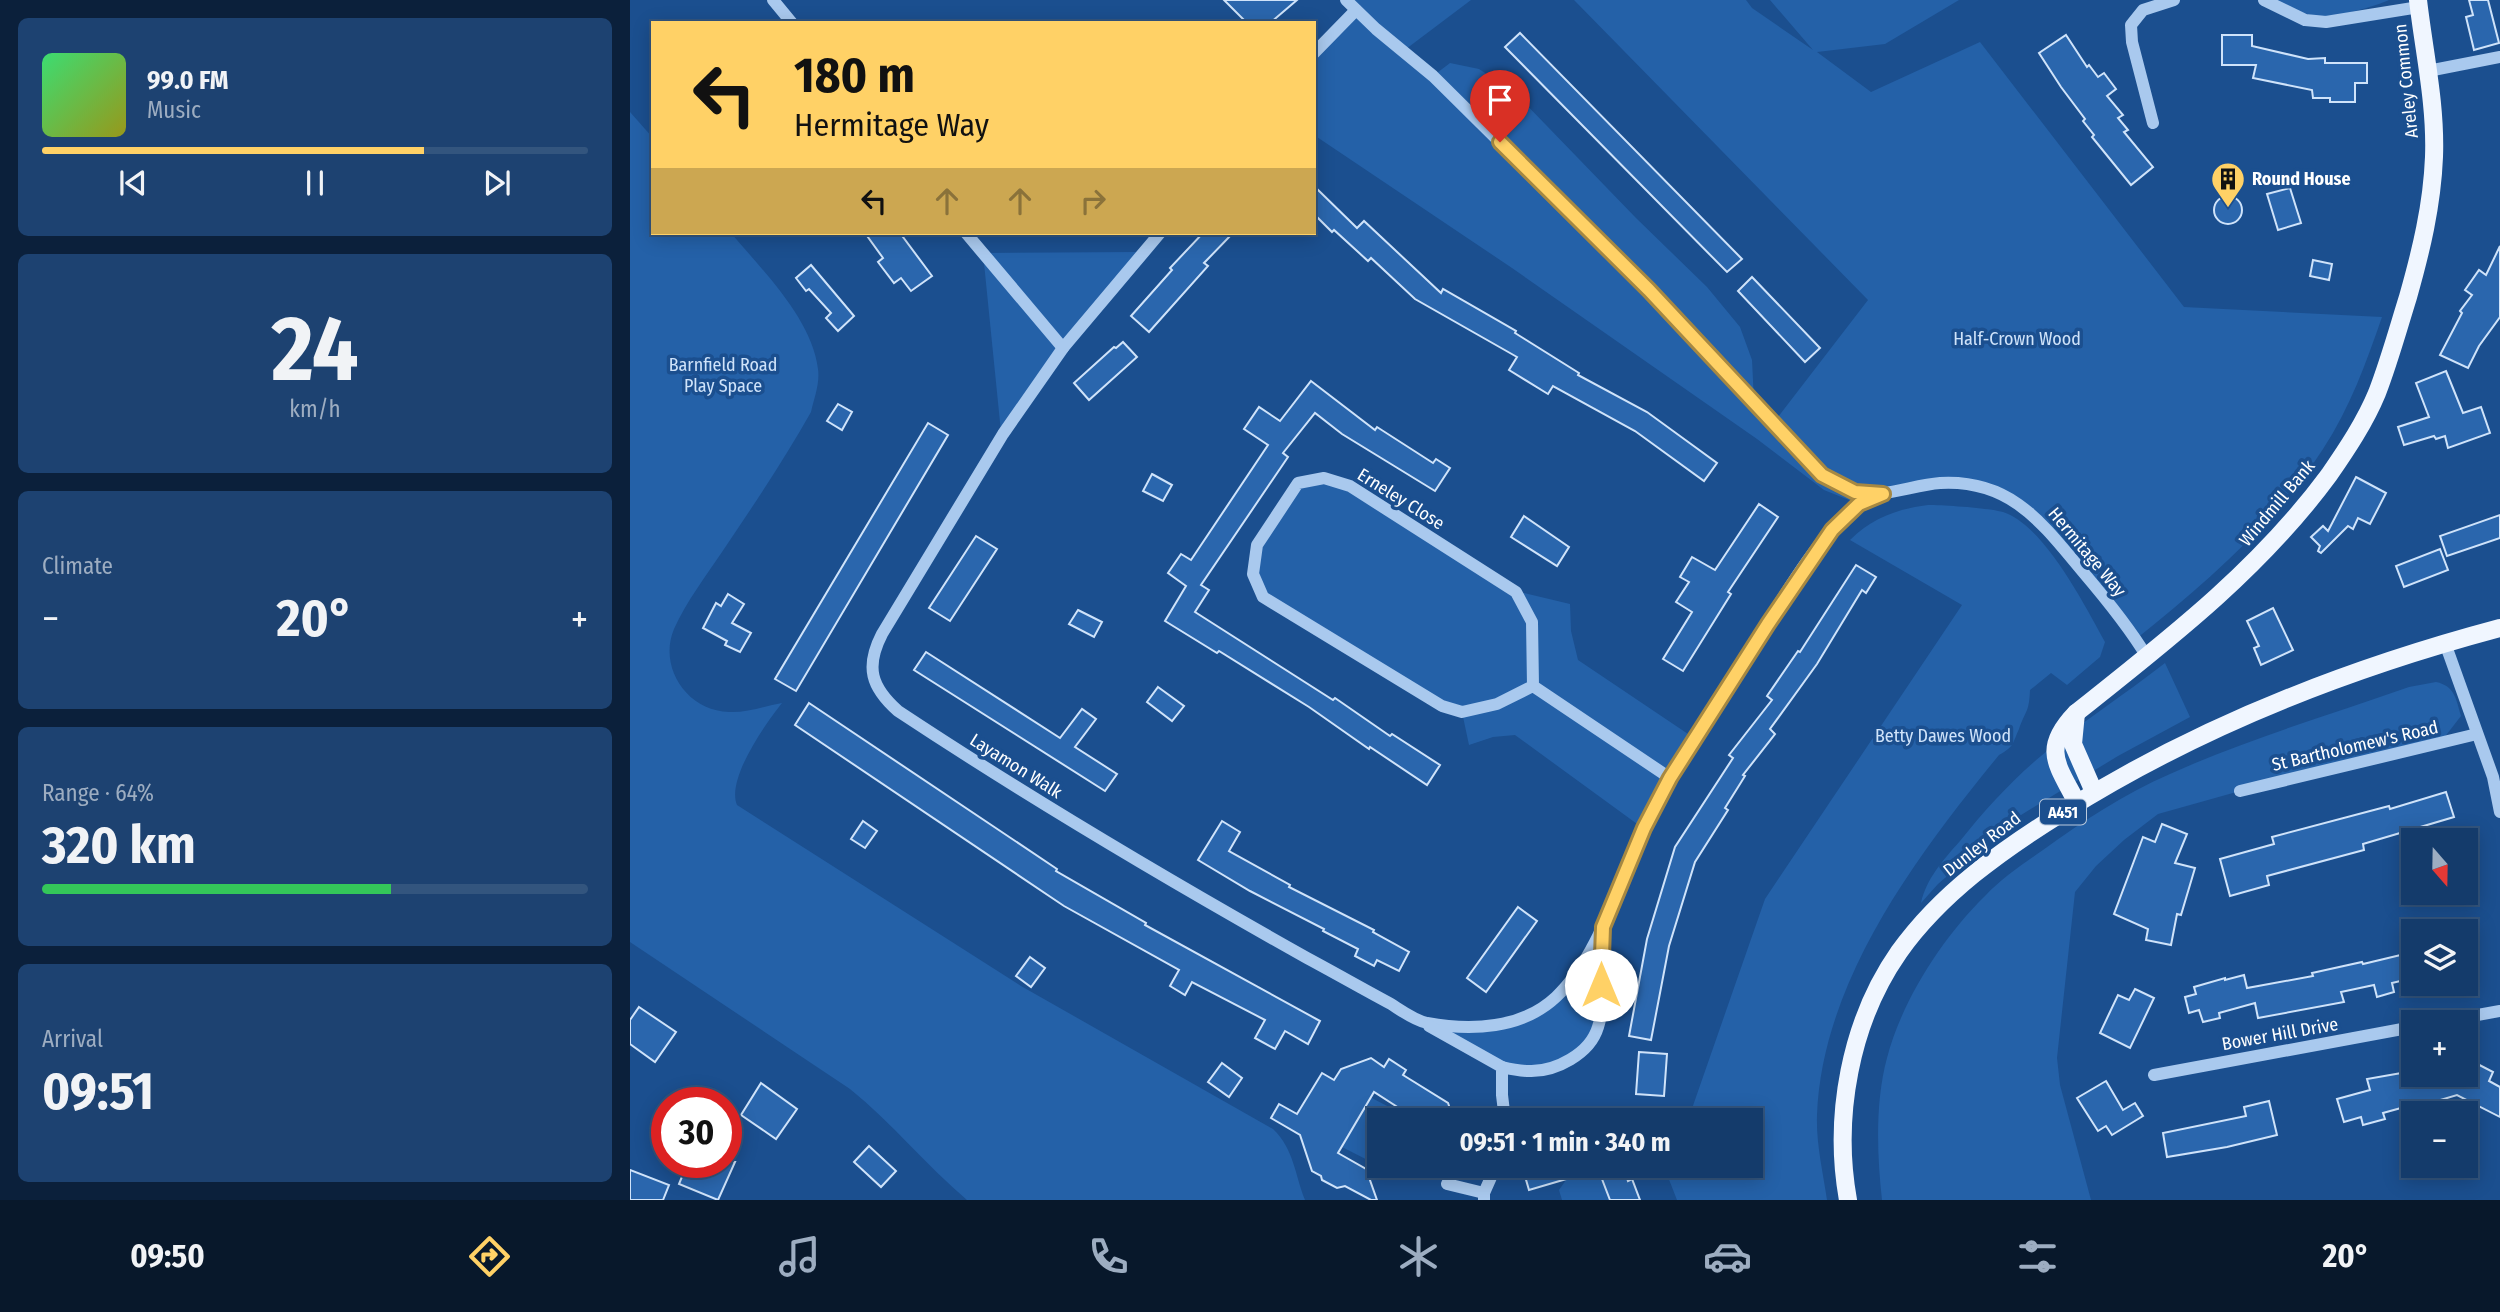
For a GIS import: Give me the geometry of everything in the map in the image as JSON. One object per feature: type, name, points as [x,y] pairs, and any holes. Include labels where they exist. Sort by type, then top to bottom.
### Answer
[{"type":"main road","name":"Areley Common","points":[[2418,4],[2434,115],[2434,158],[2424,240]]},
{"type":"main road","name":"Windmill Bank","points":[[2070,719],[2191,622],[2259,557],[2314,495],[2357,432],[2376,394],[2401,322],[2424,240]]},
{"type":"main road","name":"Dunley Road","points":[[1848,1200],[1843,1142],[1848,1075],[1871,1003],[1900,952],[1969,878],[2031,832],[2094,792],[2204,733],[2334,679],[2500,628]]},
{"type":"main road","points":[[2070,719],[2076,754],[2094,792]]},
{"type":"main road","points":[[2070,719],[2056,738],[2055,760],[2077,803]]},
{"type":"street","points":[[773,0],[790,21]]},
{"type":"street","points":[[2153,123],[2132,43],[2131,25],[2143,10],[2174,0]]},
{"type":"street","points":[[2264,0],[2305,20],[2326,22],[2418,4]]},
{"type":"street","points":[[1316,50],[1351,5]]},
{"type":"street","name":"Hermitage Way","points":[[1351,5],[1433,76],[1640,280],[1822,475],[1855,492],[1883,494],[1916,485],[1970,484],[2014,501],[2037,517],[2064,548],[2136,639],[2147,657]]},
{"type":"street","points":[[2428,71],[2500,57]]},
{"type":"street","points":[[968,235],[1063,348]]},
{"type":"street","name":"Layamon Walk","points":[[1158,235],[1063,348],[1003,433],[882,634],[873,655],[874,681],[878,691],[898,711],[1048,808],[1194,894],[1423,1022],[1496,1026],[1541,1009],[1571,981],[1603,927],[1644,828],[1670,778],[1768,624],[1832,530],[1859,504],[1883,494]]},
{"type":"street","name":"Erneley Close","points":[[1324,478],[1350,486],[1516,592],[1532,622],[1533,686],[1497,704],[1462,712],[1442,706],[1263,597],[1253,574],[1256,545],[1298,483],[1324,478]]},
{"type":"street","points":[[2445,643],[2498,788],[2500,812]]},
{"type":"street","points":[[1533,686],[1670,778]]},
{"type":"street","name":"St Bartholomew's Road","points":[[2240,791],[2477,734]]},
{"type":"street","name":"Layamon Walk","points":[[1502,1067],[1530,1072],[1545,1069],[1560,1065],[1586,1047],[1598,1029],[1603,999],[1600,970],[1603,927]]},
{"type":"street","points":[[2478,1015],[2500,1011]]},
{"type":"street","points":[[1423,1022],[1502,1067],[1504,1108]]},
{"type":"street","name":"Bower Hill Drive","points":[[2154,1075],[2401,1029]]},
{"type":"street","points":[[1447,1184],[1484,1196],[1491,1178]]},
{"type":"green space","name":"Half-Crown Wood","points":[[1346,0],[1471,0],[1406,49],[1433,76],[1450,63],[1479,69],[1513,91],[1707,287],[1740,327],[1752,360],[1754,401],[1780,428],[1778,417],[1868,300],[1574,0],[1746,0],[1752,8],[1813,50],[1770,0],[1959,0],[1885,44],[1817,52],[1871,92],[1980,42],[2184,307],[2382,317],[2349,401],[2333,433],[2304,476],[2237,551],[2136,639],[2014,501],[1942,483],[1859,504],[1824,490],[1757,439],[1512,268],[1316,136],[1316,52],[1355,10]]},
{"type":"green space","points":[[2276,0],[2389,0],[2354,11],[2325,16],[2302,12]]},
{"type":"green space","name":"Barnfield Road Play Space","points":[[630,112],[651,136],[651,235],[733,235],[796,314],[814,350],[818,369],[811,412],[768,483],[690,599],[674,629],[670,643],[673,672],[689,695],[700,704],[714,710],[735,712],[782,703],[758,737],[742,767],[735,794],[737,805],[1021,986],[1273,1129],[1290,1154],[1305,1200],[967,1200],[850,1089],[630,942]]},
{"type":"green space","points":[[1138,252],[1001,432],[983,253]]},
{"type":"green space","points":[[1324,478],[1350,486],[1516,591],[1570,604],[1571,631],[1578,660],[1694,738],[1644,829],[1515,735],[1493,737],[1469,745],[1462,712],[1263,597],[1253,574],[1257,545],[1298,483]]},
{"type":"green space","name":"Betty Dawes Wood","points":[[1928,505],[1977,508],[2003,512],[2018,520],[2048,549],[2062,568],[2105,642],[2100,657],[2067,685],[2051,673],[2030,690],[2028,707],[2012,744],[1999,755],[1937,835],[1879,922],[1855,969],[1836,1016],[1823,1065],[1817,1126],[1827,1200],[1677,1200],[1668,1178],[1763,1178],[1763,1108],[1692,1108],[1765,899],[1962,605],[1850,540],[1867,526],[1906,509]]},
{"type":"green space","points":[[2165,663],[2190,717],[2118,756],[2021,815],[2009,816],[1969,846],[1968,858],[1921,903],[1931,878],[1942,862],[2009,786],[2056,744]]},
{"type":"green space","points":[[2436,682],[2451,690],[2461,716],[2440,743],[2240,791],[2158,814],[2096,866],[2075,892],[2057,1058],[2060,1085],[2091,1200],[1882,1200],[1878,1147],[1880,1092],[1894,1036],[1914,992],[1939,950],[1969,912],[1992,889],[2073,829],[2153,782],[2259,738],[2409,687]]},
{"type":"green space","points":[[1603,927],[1598,1029],[1561,1065],[1502,1067],[1423,1022],[1496,1026],[1555,998]]},
{"type":"green space","points":[[1368,1096],[1391,1108],[1367,1108],[1367,1160],[1342,1147]]},
{"type":"green space","points":[[1567,1178],[1604,1178],[1612,1200],[1562,1200],[1559,1190]]},
{"type":"building","points":[[1224,0],[1297,0],[1272,21],[1245,21]]},
{"type":"building","points":[[2469,0],[2488,0],[2499,43],[2474,50],[2466,17],[2473,15]]},
{"type":"building","points":[[1520,33],[1742,259],[1727,272],[1505,47]]},
{"type":"building","points":[[2066,35],[2087,67],[2089,65],[2098,77],[2104,73],[2116,89],[2107,96],[2123,115],[2118,118],[2128,130],[2124,132],[2153,167],[2131,185],[2092,137],[2094,135],[2083,121],[2085,119],[2039,53]]},
{"type":"building","points":[[2222,35],[2252,35],[2252,46],[2308,59],[2325,58],[2325,63],[2367,63],[2367,83],[2355,83],[2355,102],[2330,102],[2330,98],[2313,98],[2312,90],[2253,78],[2256,65],[2222,65]]},
{"type":"building","points":[[1316,188],[1357,228],[1364,221],[1441,293],[1443,289],[1516,331],[1515,333],[1579,373],[1578,375],[1647,412],[1717,463],[1704,481],[1635,431],[1553,386],[1548,394],[1509,370],[1517,357],[1415,299],[1371,258],[1368,261],[1334,230],[1332,232],[1316,216]]},
{"type":"building","points":[[2290,188],[2301,223],[2278,230],[2267,194]]},
{"type":"building","name":"Round House","points":[[2228,196],[2238,200],[2242,210],[2238,220],[2228,224],[2218,220],[2214,210],[2218,200]]},
{"type":"building","points":[[866,235],[901,235],[932,276],[911,291],[901,278],[894,283],[878,262],[883,258]]},
{"type":"building","points":[[1201,235],[1231,235],[1204,263],[1208,266],[1149,332],[1131,316],[1172,270],[1170,268]]},
{"type":"building","points":[[2500,246],[2500,317],[2479,346],[2468,368],[2440,355],[2462,313],[2460,311],[2472,295],[2465,290],[2479,270],[2486,275]]},
{"type":"building","points":[[2313,260],[2332,264],[2329,280],[2310,276]]},
{"type":"building","points":[[811,265],[854,316],[838,331],[826,318],[831,313],[809,289],[806,291],[796,278]]},
{"type":"building","points":[[1752,277],[1820,348],[1805,362],[1738,291]]},
{"type":"building","points":[[1123,342],[1137,357],[1089,400],[1074,383]]},
{"type":"building","points":[[2446,371],[2463,413],[2481,407],[2490,433],[2448,448],[2445,436],[2436,439],[2434,436],[2404,445],[2398,427],[2429,417],[2416,383]]},
{"type":"building","points":[[1311,381],[1375,430],[1377,427],[1433,463],[1436,459],[1450,468],[1435,491],[1342,434],[1315,413],[1283,453],[1288,457],[1201,585],[1209,590],[1195,612],[1440,765],[1427,785],[1309,707],[1165,621],[1186,586],[1168,573],[1181,554],[1191,560],[1268,445],[1244,429],[1259,407],[1280,421]]},
{"type":"building","points":[[838,404],[852,412],[842,430],[827,421]]},
{"type":"building","points":[[928,423],[948,435],[796,691],[775,679]]},
{"type":"building","points":[[1152,474],[1172,485],[1163,501],[1143,491]]},
{"type":"building","points":[[2356,477],[2386,493],[2370,524],[2358,518],[2353,529],[2348,526],[2321,553],[2318,551],[2320,546],[2311,537],[2323,526],[2328,531]]},
{"type":"building","points":[[1759,504],[1778,517],[1728,592],[1731,594],[1683,671],[1663,659],[1692,612],[1676,602],[1689,582],[1680,577],[1692,557],[1715,570]]},
{"type":"building","points":[[2500,515],[2500,538],[2447,556],[2440,536]]},
{"type":"building","points":[[1524,516],[1569,547],[1557,566],[1511,537]]},
{"type":"building","points":[[976,536],[997,549],[950,621],[929,608]]},
{"type":"building","points":[[2440,549],[2448,570],[2404,587],[2396,566]]},
{"type":"building","points":[[1856,565],[1876,577],[1866,593],[1862,590],[1817,664],[1770,729],[1775,734],[1743,775],[1745,776],[1725,808],[1728,810],[1695,862],[1669,946],[1651,1040],[1629,1036],[1647,939],[1675,847],[1733,758],[1729,755],[1772,700],[1767,696],[1798,651],[1800,652]]},
{"type":"building","points":[[728,594],[744,604],[732,623],[751,633],[740,652],[725,645],[727,641],[703,628],[716,603],[721,606]]},
{"type":"building","points":[[2273,608],[2293,650],[2261,665],[2254,648],[2259,646],[2247,621]]},
{"type":"building","points":[[1078,610],[1102,622],[1094,637],[1069,624]]},
{"type":"building","points":[[926,652],[1060,738],[1082,709],[1096,719],[1075,747],[1117,774],[1105,791],[914,670]]},
{"type":"building","points":[[1158,687],[1184,706],[1172,721],[1147,702]]},
{"type":"building","points":[[809,703],[1057,869],[1056,871],[1146,923],[1145,925],[1320,1021],[1308,1044],[1285,1031],[1275,1049],[1255,1038],[1265,1020],[1192,982],[1185,995],[1170,986],[1179,970],[1064,906],[795,725]]},
{"type":"building","points":[[2446,792],[2454,817],[2417,828],[2401,828],[2401,833],[2363,844],[2364,850],[2267,876],[2269,885],[2230,896],[2220,859],[2274,844],[2272,837],[2389,806],[2390,809]]},
{"type":"building","points":[[863,821],[877,831],[865,848],[851,839]]},
{"type":"building","points":[[1222,821],[1240,832],[1229,851],[1409,952],[1399,971],[1377,960],[1374,966],[1355,956],[1358,949],[1198,860]]},
{"type":"building","points":[[2162,824],[2187,834],[2175,863],[2195,868],[2181,915],[2177,914],[2171,945],[2146,940],[2148,929],[2114,914],[2143,837],[2155,842]]},
{"type":"building","points":[[1518,907],[1537,921],[1486,992],[1467,978]]},
{"type":"building","points":[[2401,955],[2401,981],[2392,983],[2394,992],[2377,997],[2374,985],[2341,992],[2344,1002],[2258,1018],[2255,1003],[2219,1013],[2220,1018],[2203,1022],[2199,1010],[2189,1013],[2185,997],[2196,994],[2194,987],[2225,978],[2244,975],[2247,988],[2313,976],[2312,973],[2362,962],[2363,964]]},
{"type":"building","points":[[1030,957],[1045,968],[1031,987],[1016,976]]},
{"type":"building","points":[[2135,989],[2154,998],[2130,1048],[2100,1033],[2118,995],[2129,1000]]},
{"type":"building","points":[[639,1007],[676,1032],[655,1062],[630,1044],[630,1020]]},
{"type":"building","points":[[1639,1052],[1667,1054],[1664,1096],[1636,1094]]},
{"type":"building","points":[[1371,1058],[1384,1067],[1389,1059],[1406,1070],[1403,1075],[1448,1103],[1450,1108],[1399,1108],[1374,1092],[1338,1153],[1366,1169],[1377,1200],[1371,1200],[1345,1186],[1337,1188],[1322,1180],[1321,1176],[1312,1171],[1300,1135],[1271,1118],[1279,1104],[1297,1114],[1322,1073],[1334,1080],[1341,1069]]},
{"type":"building","points":[[1222,1063],[1242,1078],[1229,1097],[1208,1082]]},
{"type":"building","points":[[2478,1064],[2493,1072],[2489,1081],[2500,1087],[2500,1117],[2478,1106],[2478,1101],[2469,1101],[2457,1095],[2437,1101],[2401,1101],[2401,1108],[2383,1113],[2385,1119],[2363,1125],[2361,1117],[2344,1122],[2337,1099],[2370,1090],[2367,1079],[2401,1073],[2401,1087],[2478,1087]]},
{"type":"building","points":[[2106,1081],[2123,1110],[2135,1103],[2143,1116],[2112,1135],[2106,1126],[2098,1131],[2077,1098]]},
{"type":"building","points":[[761,1083],[797,1109],[776,1139],[742,1113]]},
{"type":"building","points":[[2269,1101],[2277,1135],[2167,1157],[2163,1133],[2246,1116],[2244,1107]]},
{"type":"building","points":[[869,1146],[896,1171],[881,1187],[854,1162]]},
{"type":"building","points":[[630,1170],[669,1185],[663,1200],[630,1200]]},
{"type":"building","points":[[681,1178],[728,1178],[718,1200],[679,1184]]},
{"type":"building","points":[[1526,1178],[1570,1178],[1529,1190]]},
{"type":"building","points":[[1602,1178],[1627,1178],[1628,1181],[1632,1179],[1640,1200],[1610,1200]]},
{"type":"place","name":"Round House","points":[[2228,209]]},
{"type":"route","points":[[1500,142],[1649,290],[1822,475],[1855,492],[1883,494],[1859,504],[1832,530],[1797,578],[1670,778],[1644,828],[1603,927],[1601,985]]}]
